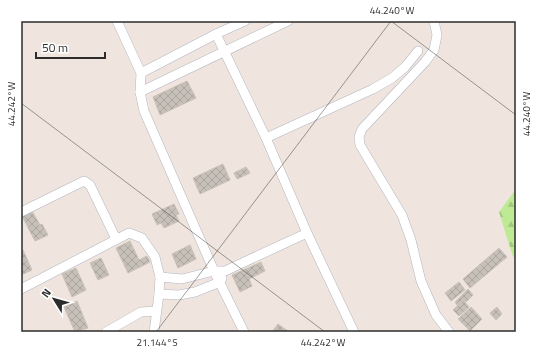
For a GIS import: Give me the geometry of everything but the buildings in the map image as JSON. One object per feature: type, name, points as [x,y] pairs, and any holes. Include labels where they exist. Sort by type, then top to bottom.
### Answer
[{"type":"street","points":[[117,21],[141,73],[140,92],[144,111],[214,271],[244,332]]},
{"type":"street","points":[[141,73],[216,34],[245,21]]},
{"type":"street","points":[[140,92],[288,21]]},
{"type":"street","points":[[434,21],[437,35],[434,50],[425,62],[362,129],[359,137],[362,150],[402,215],[411,240],[421,281],[436,315],[449,332]]},
{"type":"street","points":[[216,34],[266,138],[307,233],[354,332]]},
{"type":"street","points":[[266,138],[373,89],[392,78],[405,67],[418,51]]},
{"type":"street","points":[[21,212],[84,181],[90,185],[116,239]]},
{"type":"street","points":[[21,289],[129,233],[142,238],[155,257],[160,277],[154,332]]},
{"type":"street","points":[[160,277],[182,279],[214,271],[225,271],[307,233]]},
{"type":"street","points":[[159,294],[179,295],[195,292],[220,282],[225,271]]},
{"type":"street","points":[[106,332],[141,312],[156,311]]},
{"type":"green space","points":[[516,189],[516,262],[512,254],[499,212]]}]
